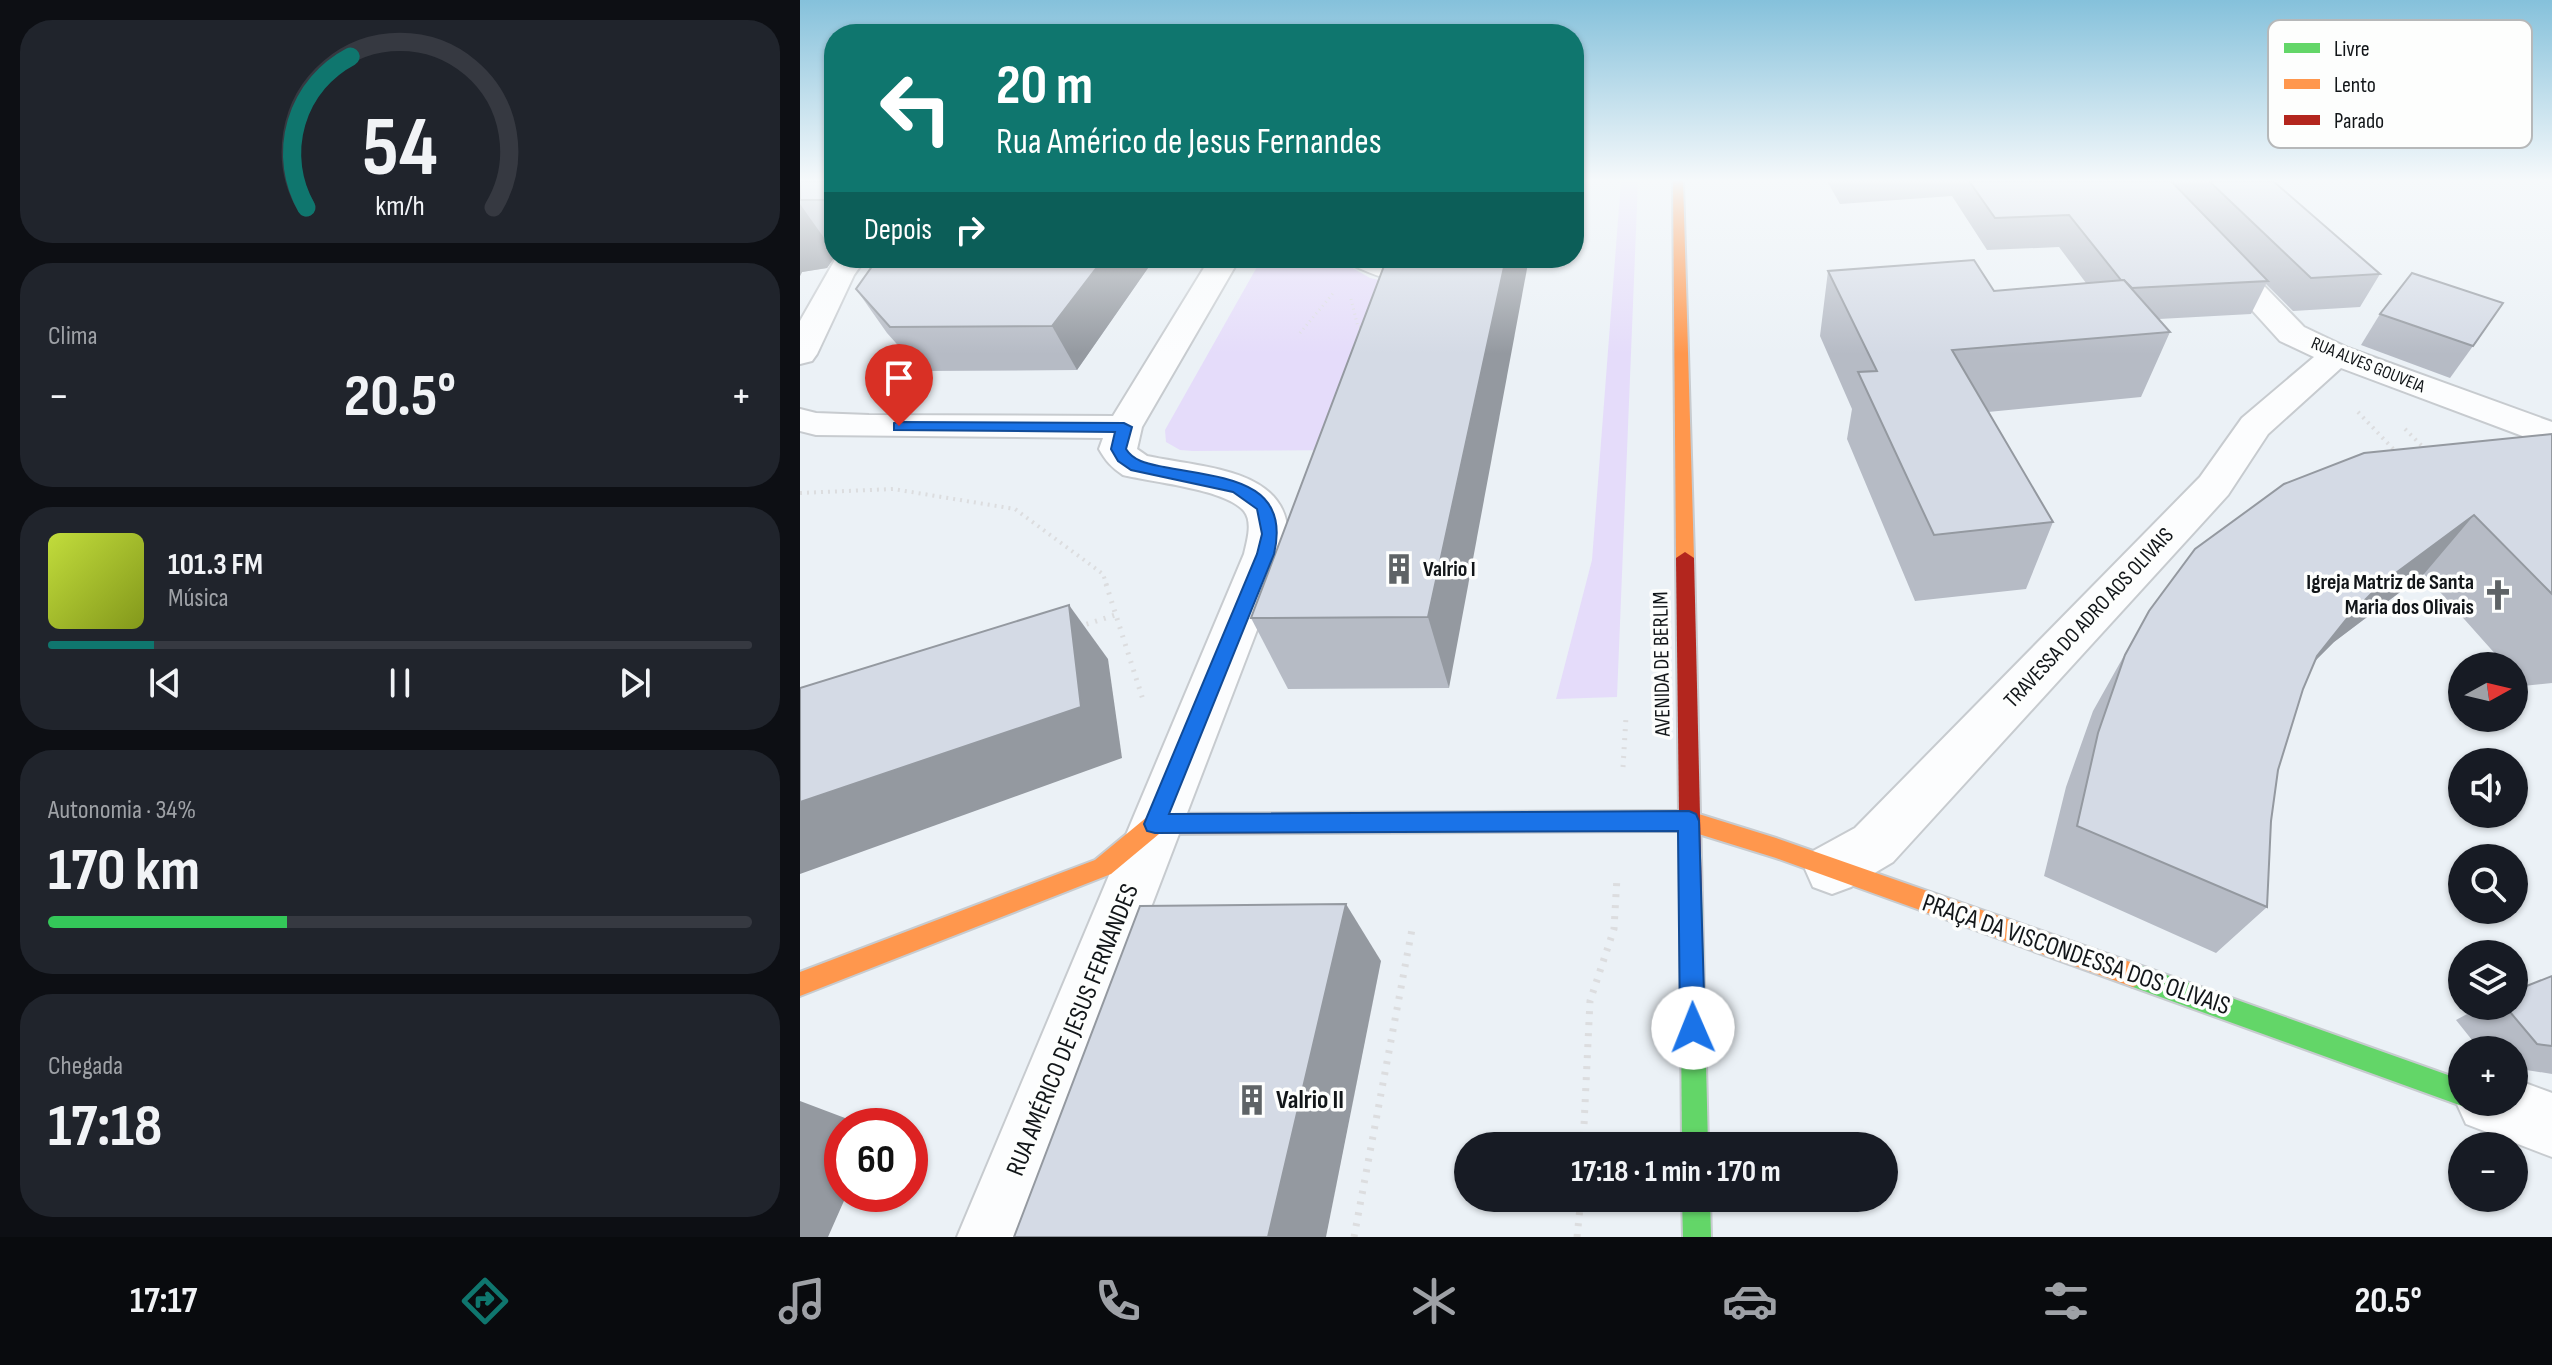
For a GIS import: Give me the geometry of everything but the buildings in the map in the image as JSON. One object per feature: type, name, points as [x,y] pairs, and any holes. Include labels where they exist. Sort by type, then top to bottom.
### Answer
[{"type":"main road","name":"AVENIDA DE BERLIM","points":[[1679,239],[1695,1132]]},
{"type":"main road","points":[[1155,824],[1689,821]]},
{"type":"main road","name":"PRAÇA DA VISCONDESSA DOS OLIVAIS","points":[[1689,821],[2448,1088]]},
{"type":"main road","name":"RUA AMÉRICO DE JESUS FERNANDES","points":[[800,984],[1103,867],[1155,824]]},
{"type":"main road","points":[[1696,1212],[1697,1237]]},
{"type":"street","name":"RUA ALVES GOUVEIA","points":[[2202,239],[2292,334],[2331,359],[2552,435]]},
{"type":"street","points":[[800,354],[844,268]]},
{"type":"street","points":[[800,420],[816,424],[869,426],[1124,427],[1219,268]]},
{"type":"street","name":"TRAVESSA DO ADRO AOS OLIVAIS","points":[[1832,869],[1874,845],[2214,486],[2255,426],[2331,359]]},
{"type":"street","name":"RUA AMÉRICO DE JESUS FERNANDES","points":[[991,1237],[1265,554],[1270,534],[1270,519],[1264,506],[1238,488],[1136,466],[1123,458],[1118,449],[1124,427]]},
{"type":"street","points":[[2527,1116],[2552,1125]]},
{"type":"lane","points":[[1377,268],[1386,272],[1416,273]]},
{"type":"path","points":[[1300,333],[1335,291],[1348,291],[1358,327],[1372,327]]},
{"type":"path","points":[[2331,359],[2355,394],[2342,396],[2401,457]]},
{"type":"path","points":[[800,493],[893,489],[1015,509],[1103,574],[1144,704]]},
{"type":"path","points":[[1070,630],[1115,615]]},
{"type":"path","points":[[1354,1237],[1413,924]]},
{"type":"path","points":[[1584,1132],[1590,1001],[1614,929]]},
{"type":"path","points":[[1577,1237],[1580,1212]]},
{"type":"shaded area","points":[[1617,239],[1636,239],[1617,697],[1556,699],[1592,560]]},
{"type":"shaded area","points":[[1256,268],[1352,268],[1370,278],[1388,282],[1364,450],[1180,450],[1166,442],[1165,430]]},
{"type":"traffic: fast","points":[[1308,823],[1651,821]]},
{"type":"traffic: fast","points":[[1691,901],[1695,1132]]},
{"type":"traffic: fast","points":[[2133,975],[2448,1088]]},
{"type":"traffic: fast","points":[[1696,1212],[1697,1237]]},
{"type":"traffic: slow","points":[[1679,239],[1685,558]]},
{"type":"traffic: slow","points":[[1651,821],[1689,821],[1776,848],[2133,975]]},
{"type":"traffic: slow","points":[[800,984],[1103,867],[1155,824],[1308,823]]},
{"type":"traffic: jam","points":[[1685,558],[1691,901]]},
{"type":"place","name":"Valrio I","points":[[1399,569]]},
{"type":"place","name":"Igreja Matriz de Santa Maria dos Olivais","points":[[2498,595]]},
{"type":"place","name":"Valrio II","points":[[1252,1100]]},
{"type":"route","points":[[899,426],[1124,427],[1118,449],[1123,458],[1136,466],[1238,488],[1253,495],[1264,506],[1270,519],[1265,554],[1155,824],[1689,821],[1693,1028]]}]
